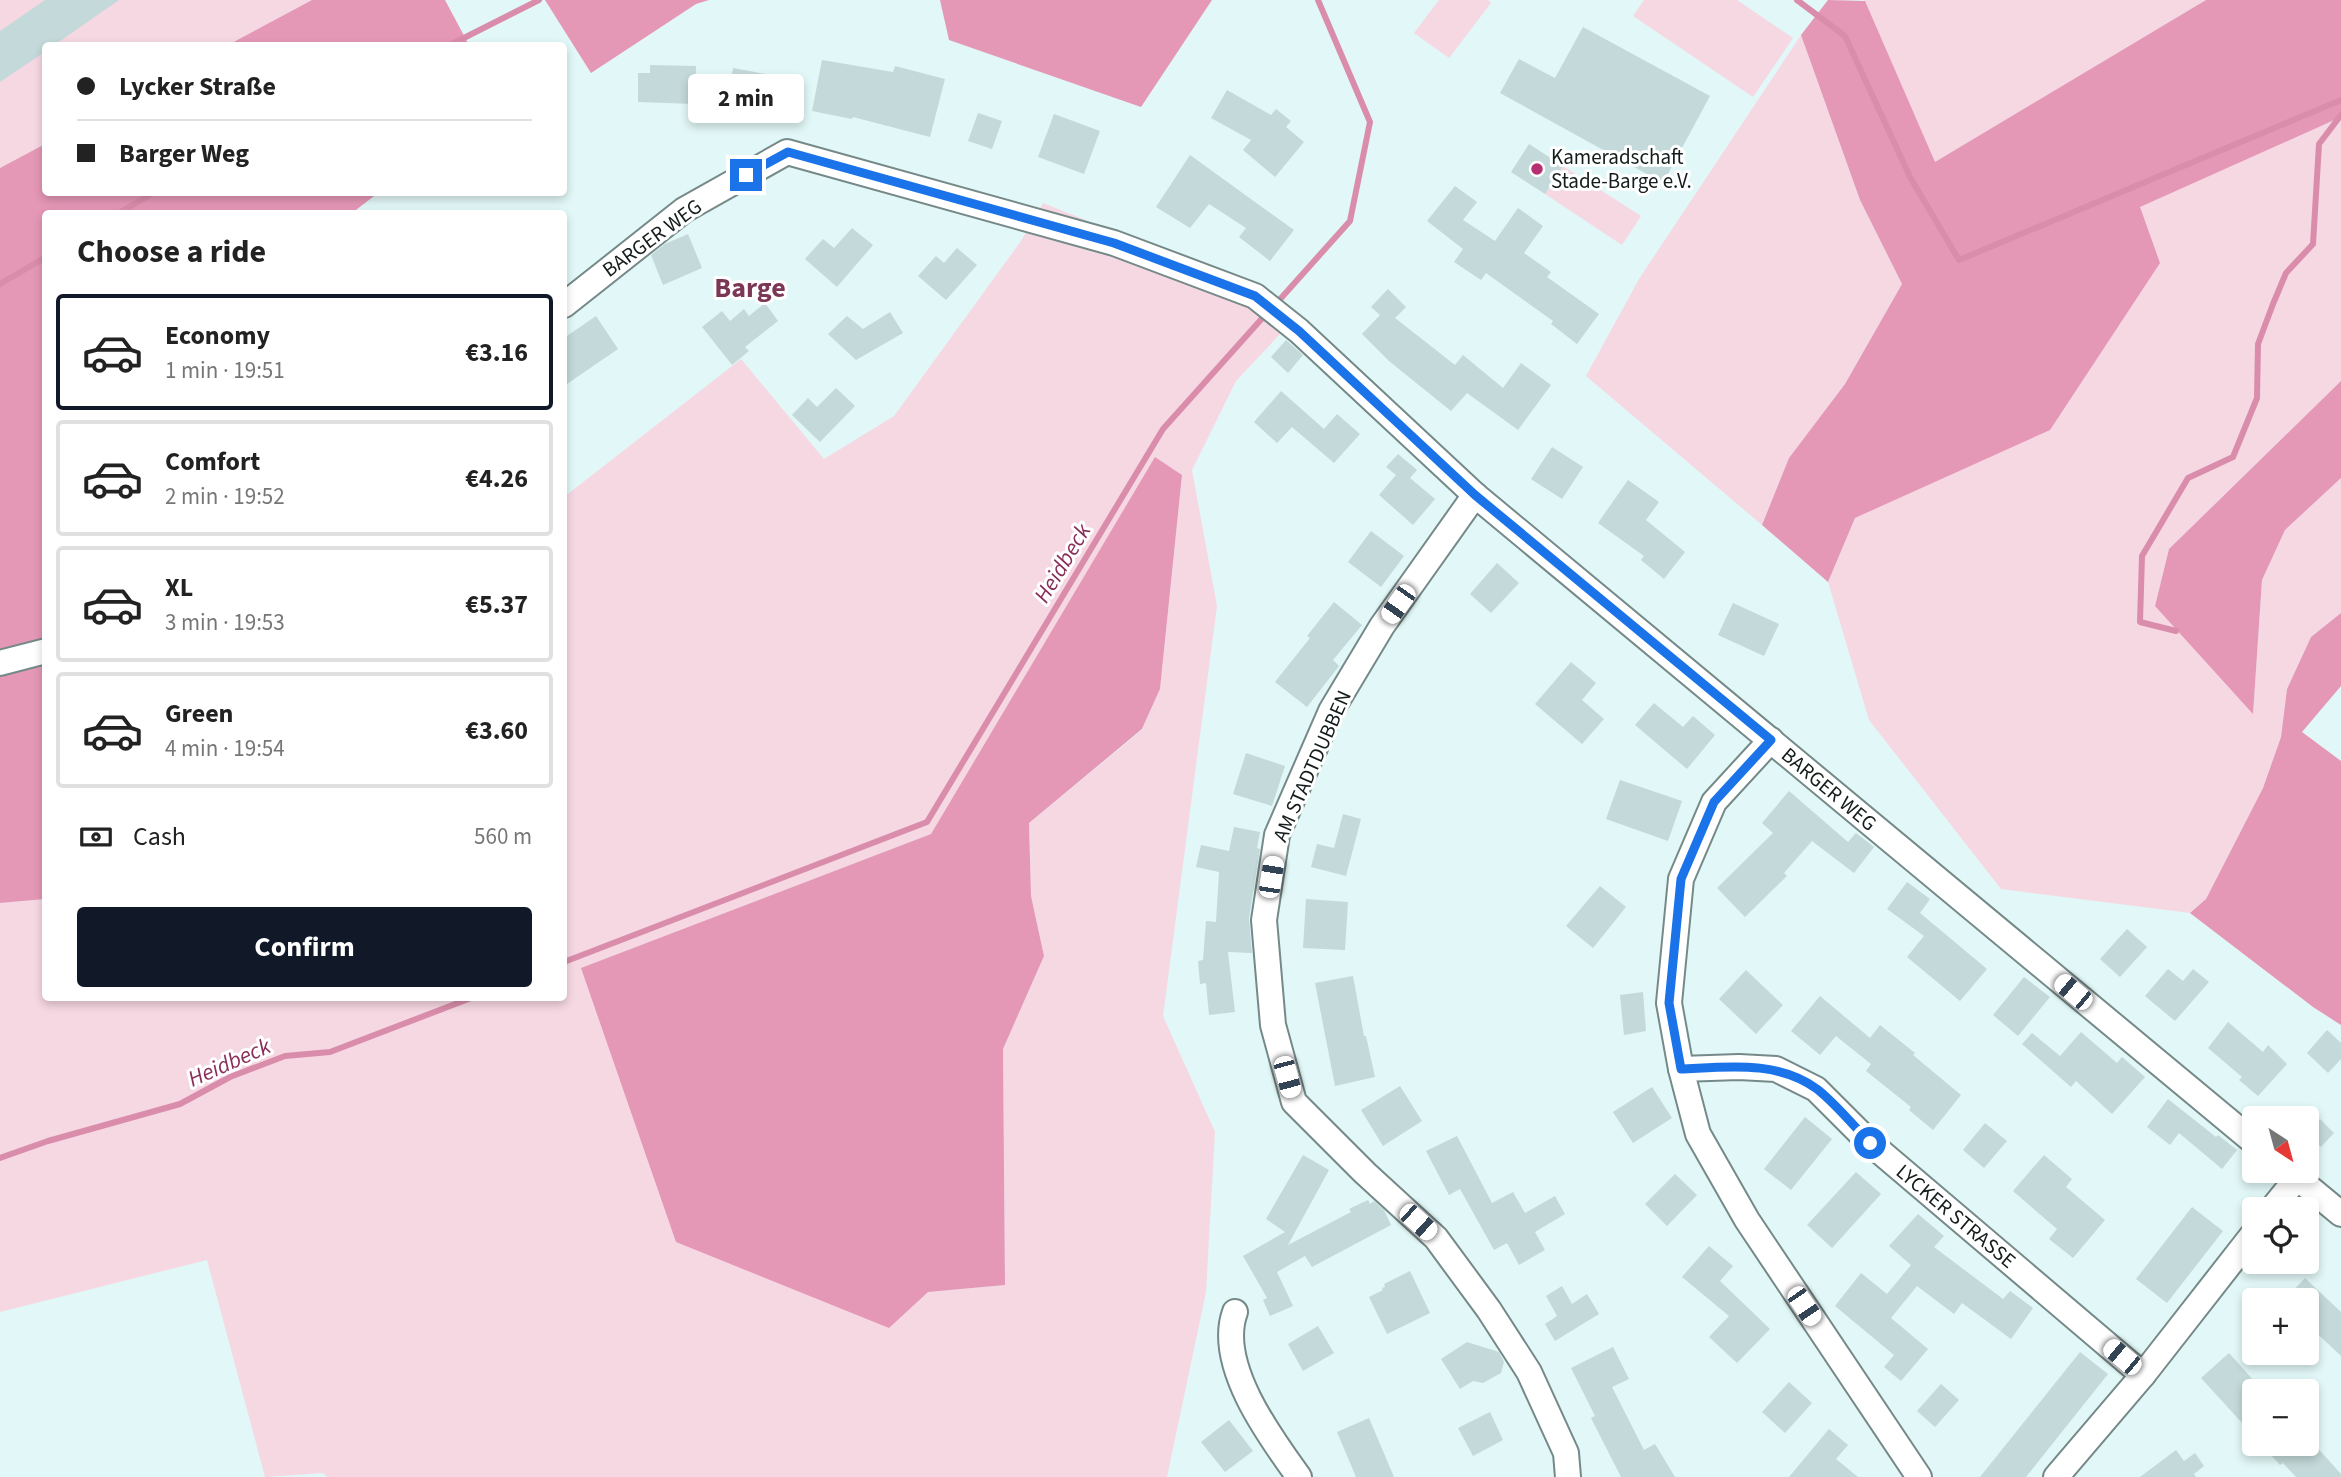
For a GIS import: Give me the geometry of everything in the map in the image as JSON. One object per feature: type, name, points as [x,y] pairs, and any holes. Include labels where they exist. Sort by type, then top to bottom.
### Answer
[{"type":"street","name":"BARGER WEG","points":[[567,303],[684,210],[788,152],[1114,243],[1255,296],[1299,331],[1475,495],[2242,1132]]},
{"type":"street","name":"AM STADTDUBBEN","points":[[1475,495],[1382,626],[1331,711],[1277,835],[1264,919],[1273,1025],[1294,1102],[1365,1173],[1436,1238],[1496,1320],[1529,1372],[1566,1453],[1568,1477]]},
{"type":"street","points":[[0,663],[42,652]]},
{"type":"street","points":[[1771,740],[1714,802],[1681,879],[1669,1003],[1681,1069],[1698,1134],[1747,1220],[1919,1477]]},
{"type":"street","name":"LYCKER STRASSE","points":[[1681,1069],[1776,1069],[1816,1088],[1870,1143],[2143,1375]]},
{"type":"street","points":[[2304,1183],[2341,1214]]},
{"type":"street","points":[[2056,1477],[2143,1375],[2242,1248]]},
{"type":"street","points":[[1235,1312],[1231,1324],[1235,1364],[1263,1426],[1299,1477]]},
{"type":"shaded area","points":[[0,0],[312,0],[234,42],[42,42],[42,146],[0,168]]},
{"type":"shaded area","points":[[312,0],[445,0],[467,42],[234,42]]},
{"type":"shaded area","points":[[545,0],[709,0],[696,4],[591,73]]},
{"type":"shaded area","points":[[940,0],[1212,0],[1141,107],[949,40]]},
{"type":"shaded area","points":[[1439,0],[1488,0],[1491,3],[1449,58],[1414,33]]},
{"type":"shaded area","points":[[1644,0],[1737,0],[1793,38],[1753,97],[1633,16]]},
{"type":"shaded area","points":[[1828,0],[1865,1],[1935,162],[2206,0],[2341,0],[2341,117],[2140,207],[2160,263],[2050,430],[1855,518],[1828,582],[1762,525],[1789,458],[1845,384],[1902,284],[1860,200],[1801,35]]},
{"type":"shaded area","points":[[1864,0],[2206,0],[1934,163]]},
{"type":"shaded area","points":[[1801,35],[1860,200],[1902,284],[1845,384],[1789,458],[1762,525],[1586,376],[1639,279]]},
{"type":"shaded area","points":[[2341,117],[2341,381],[2169,549],[2155,605],[2253,713],[2262,580],[2285,530],[2341,478],[2341,613],[2311,637],[2287,689],[2281,737],[2263,788],[2206,899],[2190,913],[2001,889],[1869,720],[1828,582],[1855,518],[2050,429],[2139,207]]},
{"type":"shaded area","points":[[42,146],[42,196],[374,196],[356,210],[42,210],[42,899],[0,903],[0,168]]},
{"type":"shaded area","points":[[1563,166],[1641,216],[1622,245],[1545,194]]},
{"type":"shaded area","points":[[1043,203],[1271,294],[1297,316],[1236,381],[1192,470],[1217,606],[1163,1016],[1215,1132],[1206,1292],[1167,1477],[327,1477],[323,1473],[265,1477],[207,1260],[0,1312],[0,903],[42,899],[42,1001],[567,1001],[567,495],[741,359],[824,459],[894,416],[1021,241]],"holes":[[[1155,458],[1182,475],[1160,689],[1142,730],[1029,823],[1031,896],[1044,956],[1003,1049],[1005,1285],[928,1292],[582,968],[931,834]]]},
{"type":"shaded area","points":[[2341,381],[2341,478],[2285,530],[2262,580],[2253,714],[2155,606],[2169,549]]},
{"type":"shaded area","points":[[1155,457],[1182,475],[1160,689],[1142,729],[1029,823],[1031,896],[1044,956],[1003,1049],[1005,1285],[928,1292],[889,1328],[676,1242],[581,968],[931,834]]},
{"type":"shaded area","points":[[2341,613],[2341,686],[2302,732],[2341,761],[2341,1025],[2313,1007],[2190,913],[2206,899],[2263,788],[2281,737],[2287,689],[2311,637]]},
{"type":"building","points":[[45,0],[119,0],[59,42],[42,42],[42,54],[0,82],[0,31]]},
{"type":"building","points":[[1583,27],[1710,96],[1663,183],[1500,93],[1519,59],[1555,78]]},
{"type":"building","points":[[822,60],[893,72],[895,66],[945,79],[930,137],[853,117],[852,119],[812,111]]},
{"type":"building","points":[[650,65],[696,66],[695,104],[638,102],[638,73],[650,73]]},
{"type":"building","points":[[733,68],[766,74],[761,103],[728,98]]},
{"type":"building","points":[[1227,90],[1271,115],[1276,109],[1291,121],[1286,127],[1304,142],[1275,177],[1243,150],[1251,140],[1211,118]]},
{"type":"building","points":[[978,113],[1002,121],[992,149],[968,141]]},
{"type":"building","points":[[1054,114],[1100,131],[1084,174],[1038,157]]},
{"type":"building","name":"Kameradschaft Stade-Barge e.V.","points":[[1529,144],[1563,166],[1545,194],[1511,172]]},
{"type":"building","points":[[1190,155],[1294,230],[1270,261],[1239,237],[1246,228],[1209,204],[1190,228],[1156,207]]},
{"type":"building","points":[[1455,186],[1477,202],[1463,220],[1495,241],[1518,208],[1543,226],[1524,253],[1551,272],[1547,277],[1599,314],[1577,344],[1551,324],[1553,321],[1486,273],[1481,280],[1454,262],[1463,249],[1427,221]]},
{"type":"building","points":[[852,228],[873,245],[837,287],[805,259],[823,239],[834,248]]},
{"type":"building","points":[[688,234],[702,268],[663,285],[651,255],[665,244]]},
{"type":"building","points":[[957,248],[977,265],[946,300],[918,276],[936,256],[944,263]]},
{"type":"building","points":[[1388,289],[1406,307],[1395,318],[1455,365],[1463,355],[1503,388],[1521,363],[1551,385],[1518,430],[1467,393],[1451,411],[1389,361],[1362,334],[1380,315],[1371,307]]},
{"type":"building","points":[[765,303],[778,321],[745,347],[749,351],[732,365],[702,327],[722,311],[730,321],[744,309],[749,316]]},
{"type":"building","points":[[890,312],[903,333],[856,360],[828,334],[847,316],[863,329]]},
{"type":"building","points":[[596,316],[618,349],[567,384],[567,336]]},
{"type":"building","points":[[1286,340],[1303,355],[1288,373],[1271,357]]},
{"type":"building","points":[[836,388],[855,406],[820,442],[792,415],[808,398],[817,407]]},
{"type":"building","points":[[1281,391],[1324,429],[1337,414],[1360,434],[1334,463],[1292,427],[1277,443],[1254,422]]},
{"type":"building","points":[[1552,447],[1583,467],[1562,499],[1531,479]]},
{"type":"building","points":[[1398,454],[1417,470],[1410,478],[1435,499],[1413,525],[1379,495],[1396,475],[1386,467]]},
{"type":"building","points":[[1628,480],[1659,502],[1646,520],[1685,552],[1664,579],[1641,560],[1644,556],[1598,523]]},
{"type":"building","points":[[1371,531],[1404,556],[1381,587],[1348,562]]},
{"type":"building","points":[[1497,563],[1519,583],[1491,613],[1470,594]]},
{"type":"building","points":[[1334,602],[1362,625],[1333,660],[1339,666],[1307,707],[1275,682]]},
{"type":"building","points":[[1733,603],[1779,624],[1764,656],[1718,635]]},
{"type":"building","points":[[1571,662],[1596,683],[1582,700],[1604,719],[1582,744],[1535,704]]},
{"type":"building","points":[[1654,703],[1683,727],[1693,716],[1715,735],[1687,769],[1635,725]]},
{"type":"building","points":[[1246,753],[1285,766],[1272,806],[1233,794]]},
{"type":"building","points":[[1620,780],[1682,801],[1668,841],[1606,819]]},
{"type":"building","points":[[1789,791],[1848,842],[1856,833],[1874,847],[1854,873],[1812,841],[1784,873],[1787,876],[1745,917],[1717,888],[1773,833],[1762,823]]},
{"type":"building","points":[[1343,814],[1361,819],[1346,876],[1311,867],[1317,844],[1334,848]]},
{"type":"building","points":[[1234,827],[1260,832],[1257,848],[1260,849],[1249,918],[1252,953],[1228,952],[1235,1012],[1209,1015],[1206,983],[1200,984],[1198,961],[1203,960],[1206,921],[1216,922],[1219,872],[1196,867],[1201,845],[1229,851]]},
{"type":"building","points":[[1907,882],[1930,899],[1920,913],[1987,969],[1960,1001],[1907,957],[1924,936],[1887,909]]},
{"type":"building","points":[[1600,886],[1626,907],[1593,948],[1566,926]]},
{"type":"building","points":[[1306,899],[1348,902],[1345,950],[1303,948]]},
{"type":"building","points":[[2127,929],[2147,947],[2120,977],[2100,959]]},
{"type":"building","points":[[2168,969],[2183,981],[2193,969],[2209,982],[2175,1021],[2145,996]]},
{"type":"building","points":[[1746,970],[1783,1005],[1756,1034],[1719,999]]},
{"type":"building","points":[[1353,976],[1375,1077],[1335,1086],[1315,983]]},
{"type":"building","points":[[2024,977],[2050,997],[2018,1036],[1993,1015]]},
{"type":"building","points":[[1643,992],[1646,1031],[1624,1035],[1620,995]]},
{"type":"building","points":[[1820,996],[1870,1038],[1880,1025],[1961,1095],[1933,1130],[1909,1110],[1911,1107],[1866,1071],[1871,1064],[1836,1036],[1820,1055],[1791,1031]]},
{"type":"building","points":[[2228,1022],[2263,1052],[2268,1045],[2287,1064],[2258,1096],[2239,1080],[2242,1077],[2208,1048]]},
{"type":"building","points":[[2327,1030],[2341,1043],[2341,1059],[2328,1073],[2307,1053]]},
{"type":"building","points":[[2081,1032],[2117,1063],[2122,1057],[2145,1077],[2112,1114],[2076,1081],[2071,1087],[2022,1044],[2032,1033],[2060,1056]]},
{"type":"building","points":[[1400,1086],[1422,1121],[1383,1146],[1361,1110]]},
{"type":"building","points":[[1652,1087],[1672,1118],[1633,1143],[1613,1112]]},
{"type":"building","points":[[2168,1099],[2237,1150],[2222,1169],[2179,1133],[2170,1145],[2147,1127]]},
{"type":"building","points":[[1805,1117],[1832,1139],[1791,1190],[1764,1169]]},
{"type":"building","points":[[2319,1120],[2334,1133],[2321,1147],[2319,1145]]},
{"type":"building","points":[[1985,1123],[2007,1141],[1984,1168],[1963,1150]]},
{"type":"building","points":[[1457,1136],[1492,1203],[1513,1192],[1525,1213],[1555,1196],[1565,1214],[1535,1232],[1545,1250],[1519,1265],[1507,1243],[1494,1250],[1460,1189],[1449,1195],[1426,1151]]},
{"type":"building","points":[[1303,1155],[1329,1170],[1288,1245],[1351,1212],[1349,1209],[1368,1200],[1370,1204],[1374,1201],[1384,1210],[1391,1225],[1312,1267],[1305,1256],[1277,1272],[1293,1306],[1270,1316],[1263,1300],[1267,1298],[1243,1256],[1285,1232],[1266,1219]]},
{"type":"building","points":[[2044,1155],[2072,1179],[2066,1187],[2105,1220],[2073,1258],[2049,1239],[2057,1229],[2013,1191]]},
{"type":"building","points":[[1856,1172],[1881,1194],[1832,1248],[1807,1225]]},
{"type":"building","points":[[1675,1174],[1697,1195],[1667,1226],[1645,1204]]},
{"type":"building","points":[[2192,1207],[2223,1231],[2167,1303],[2136,1279]]},
{"type":"building","points":[[1918,1214],[1944,1236],[1934,1247],[2003,1299],[2010,1291],[2033,1308],[2011,1339],[1962,1303],[1954,1314],[1917,1286],[1891,1318],[1928,1349],[1901,1381],[1884,1367],[1894,1355],[1835,1306],[1861,1273],[1887,1294],[1911,1265],[1889,1246]]},
{"type":"building","points":[[1709,1246],[1733,1266],[1720,1281],[1770,1329],[1737,1363],[1709,1337],[1729,1316],[1682,1277]]},
{"type":"building","points":[[1410,1271],[1430,1313],[1387,1334],[1369,1297],[1383,1290],[1384,1284]]},
{"type":"building","points":[[2305,1278],[2316,1288],[2295,1288]]},
{"type":"building","points":[[1562,1286],[1572,1304],[1587,1294],[1599,1314],[1555,1341],[1545,1324],[1557,1316],[1546,1296]]},
{"type":"building","points":[[2319,1291],[2341,1312],[2341,1356],[2319,1335]]},
{"type":"building","points":[[1318,1326],[1334,1353],[1303,1371],[1288,1344]]},
{"type":"building","points":[[1467,1342],[1499,1352],[1504,1362],[1501,1373],[1483,1383],[1473,1381],[1460,1389],[1441,1359]]},
{"type":"building","points":[[1613,1347],[1629,1379],[1612,1387],[1644,1450],[1655,1444],[1675,1477],[1621,1477],[1591,1418],[1595,1416],[1571,1368]]},
{"type":"building","points":[[2080,1352],[2108,1374],[2026,1477],[1980,1477]]},
{"type":"building","points":[[2229,1353],[2252,1379],[2242,1379],[2242,1423],[2201,1378]]},
{"type":"building","points":[[1789,1382],[1812,1403],[1785,1433],[1762,1412]]},
{"type":"building","points":[[1941,1384],[1959,1400],[1935,1427],[1917,1411]]},
{"type":"building","points":[[1490,1412],[1503,1440],[1473,1456],[1458,1428]]},
{"type":"building","points":[[1369,1418],[1394,1477],[1356,1477],[1337,1432]]},
{"type":"building","points":[[1229,1420],[1253,1451],[1225,1472],[1201,1442]]},
{"type":"building","points":[[1829,1429],[1848,1445],[1836,1459],[1858,1477],[1789,1477]]},
{"type":"building","points":[[2176,1450],[2184,1461],[2195,1453],[2204,1466],[2194,1474],[2196,1477],[2140,1477]]},
{"type":"building","points":[[2319,1450],[2341,1477],[2296,1477],[2283,1463],[2280,1465],[2272,1456],[2319,1456]]},
{"type":"waterway","points":[[456,42],[539,0]]},
{"type":"waterway","name":"Heidbeck","points":[[1274,306],[1350,221],[1370,122],[1318,0]]},
{"type":"waterway","points":[[1797,0],[1845,36],[1910,177],[1959,260],[2341,100]]},
{"type":"waterway","points":[[2176,631],[2140,622],[2142,556],[2188,478],[2233,457],[2257,398],[2258,344],[2273,304],[2286,273],[2313,244],[2319,144],[2341,115]]},
{"type":"waterway","points":[[124,210],[148,196]]},
{"type":"waterway","points":[[0,284],[42,259]]},
{"type":"waterway","name":"Heidbeck","points":[[567,961],[927,822],[1163,429],[1266,314]]},
{"type":"waterway","name":"Heidbeck","points":[[0,1158],[48,1141],[180,1104],[230,1077],[285,1056],[330,1052],[463,1001]]},
{"type":"place","name":"Kameradschaft Stade-Barge e.V.","points":[[1537,169]]},
{"type":"district","name":"Barge","points":[[750,287]]},
{"type":"route","points":[[746,175],[788,152],[1114,243],[1255,296],[1299,331],[1475,495],[1771,740],[1714,802],[1681,879],[1669,1003],[1681,1069],[1776,1069],[1816,1088],[1870,1143]]}]
